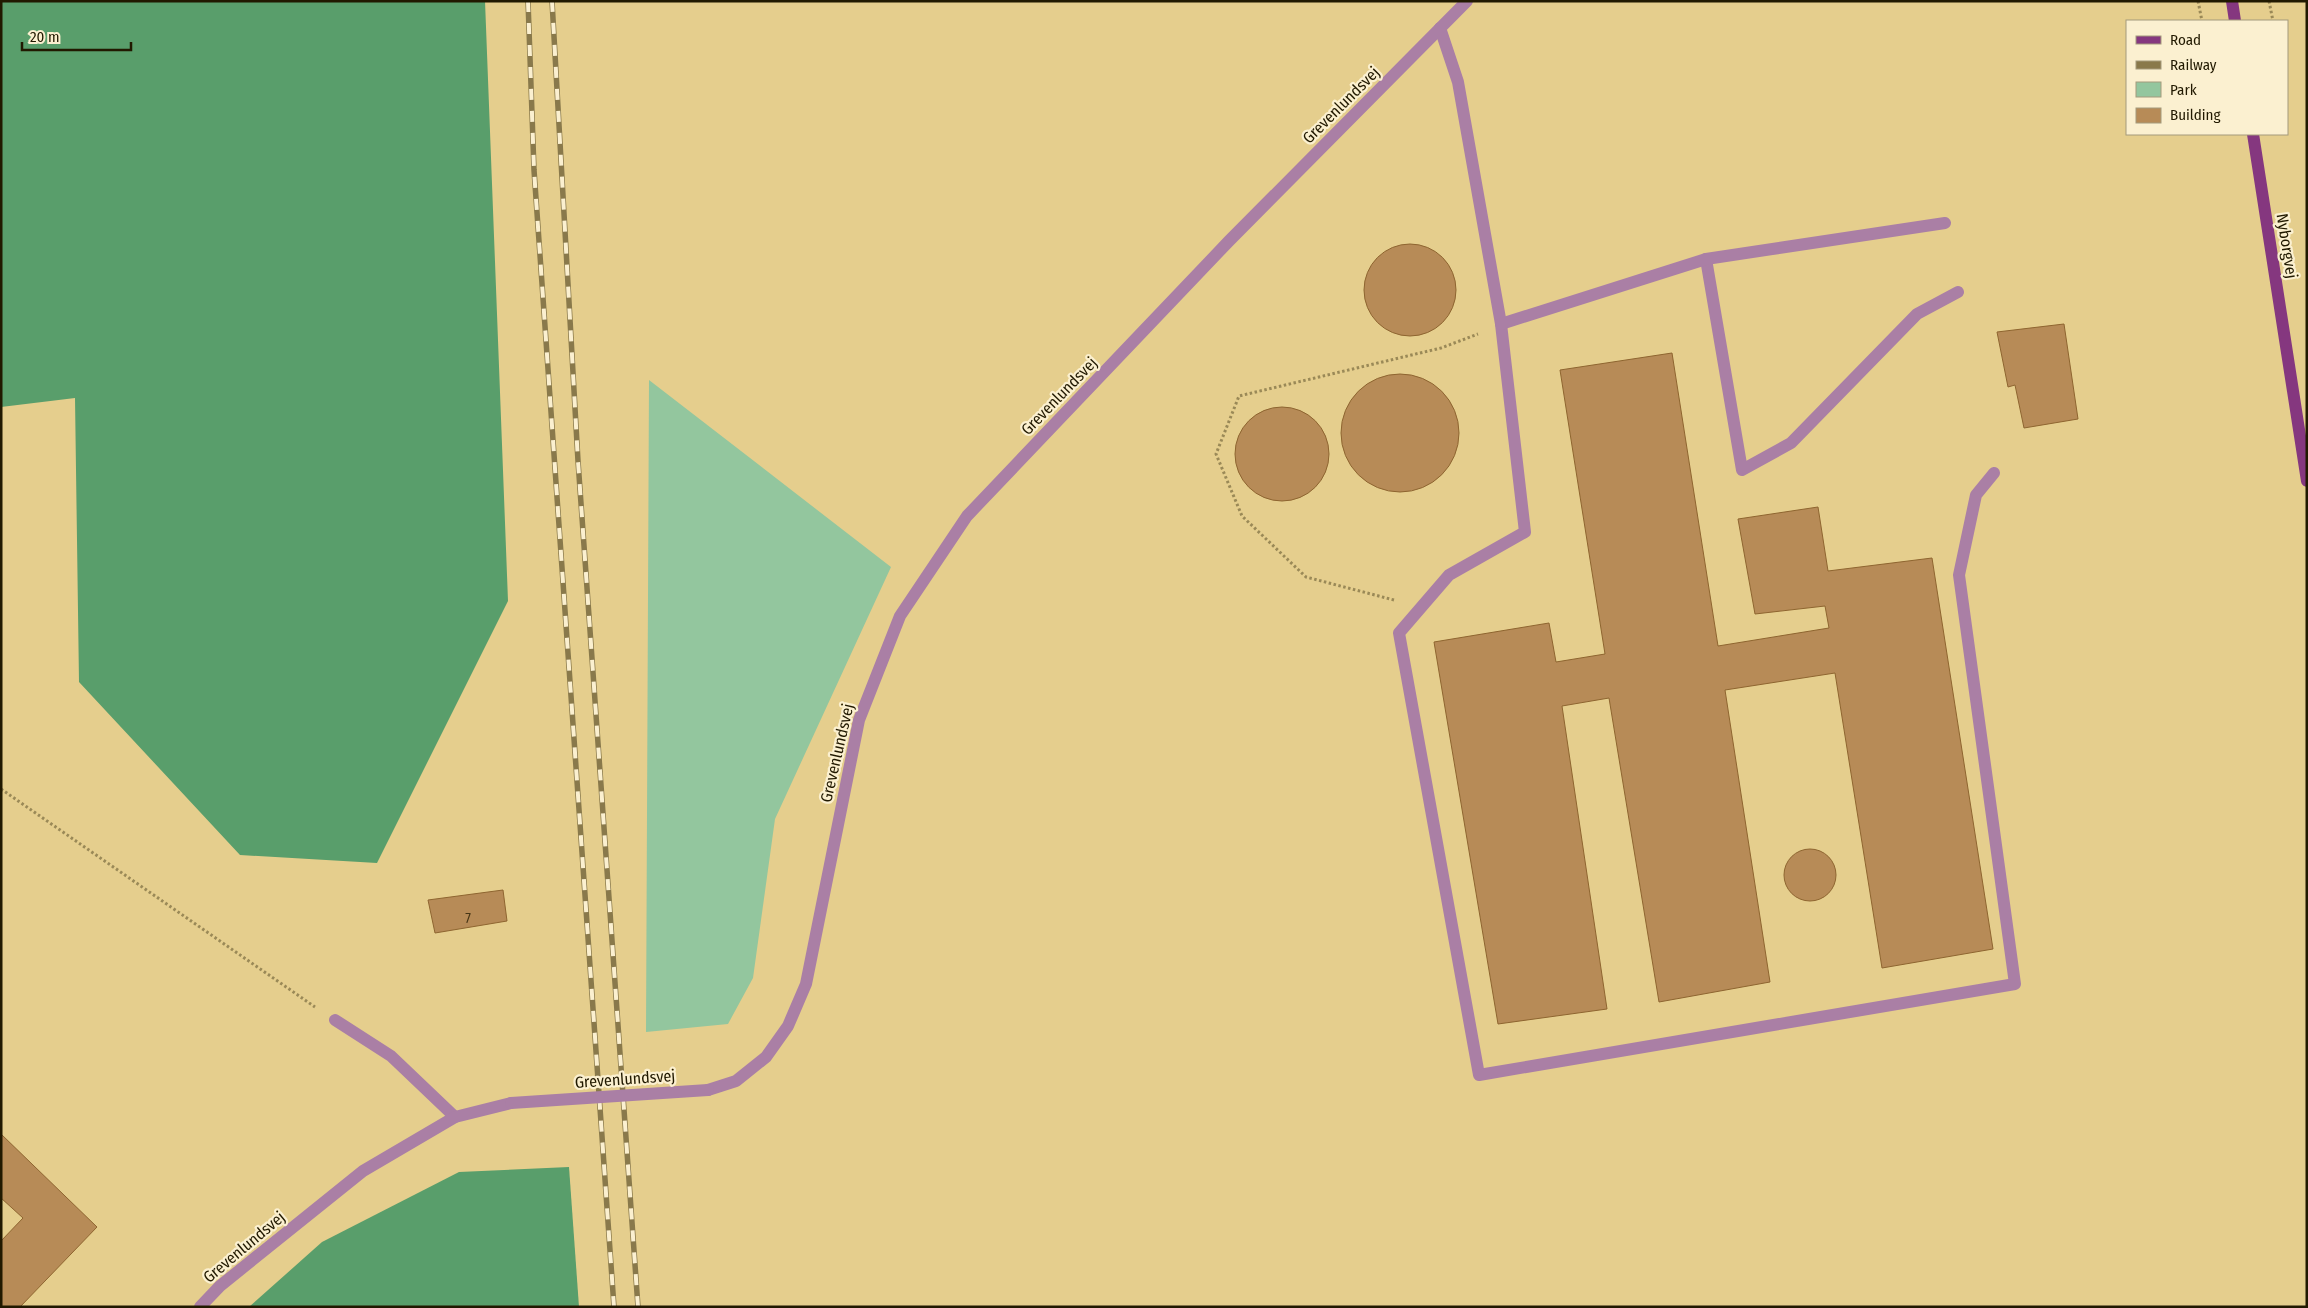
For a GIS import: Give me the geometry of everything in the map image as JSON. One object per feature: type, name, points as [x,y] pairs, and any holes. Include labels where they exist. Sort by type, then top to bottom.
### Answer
[{"type":"main road","points":[[2232,1],[2235,20]]},
{"type":"main road","name":"Nyborgvej","points":[[2253,135],[2307,481]]},
{"type":"street","name":"Grevenlundsvej","points":[[200,1307],[220,1286],[363,1171],[455,1117],[511,1103],[708,1090],[736,1081],[766,1057],[788,1026],[806,984],[858,720],[900,616],[967,516],[1222,248],[1466,1]]},
{"type":"street","points":[[1440,28],[1458,82],[1501,324],[1525,532],[1449,575],[1399,633],[1480,1075],[2015,984],[1959,575],[1976,495],[1994,473]]},
{"type":"street","points":[[1501,324],[1706,259],[1945,223]]},
{"type":"street","points":[[1706,259],[1742,470],[1791,443],[1917,314],[1958,292]]},
{"type":"street","points":[[335,1020],[391,1056],[455,1117]]},
{"type":"path","points":[[2198,1],[2202,20]]},
{"type":"path","points":[[2270,1],[2273,20]]},
{"type":"path","points":[[1421,608],[1306,577],[1242,516],[1216,454],[1239,396],[1440,348],[1501,324]]},
{"type":"path","points":[[1,789],[335,1020]]},
{"type":"green space","points":[[1,1],[485,1],[508,601],[377,863],[240,855],[79,682],[75,398],[1,407]]},
{"type":"green space","points":[[649,380],[891,567],[775,819],[753,978],[728,1024],[646,1032]]},
{"type":"green space","points":[[569,1167],[579,1307],[249,1307],[322,1242],[459,1172]]},
{"type":"building","points":[[1410,244],[1427,248],[1442,258],[1452,273],[1456,290],[1452,307],[1442,322],[1427,332],[1410,336],[1393,332],[1378,322],[1368,307],[1364,290],[1368,273],[1378,258],[1393,248]]},
{"type":"building","points":[[2064,324],[2078,419],[2024,428],[2015,385],[2008,387],[1997,332]]},
{"type":"building","points":[[1672,353],[1718,646],[1829,628],[1825,606],[1755,614],[1738,519],[1818,507],[1828,571],[1932,558],[1993,949],[1882,968],[1835,673],[1725,690],[1770,982],[1659,1002],[1609,698],[1562,706],[1607,1009],[1498,1024],[1434,642],[1549,623],[1556,662],[1605,654],[1560,370]]},
{"type":"building","points":[[1400,374],[1423,378],[1442,391],[1455,410],[1459,433],[1455,456],[1442,475],[1423,488],[1400,492],[1377,488],[1358,475],[1345,456],[1341,433],[1345,410],[1358,391],[1377,378]]},
{"type":"building","points":[[1282,407],[1300,411],[1315,421],[1325,436],[1329,454],[1325,472],[1315,487],[1300,497],[1282,501],[1264,497],[1249,487],[1239,472],[1235,454],[1239,436],[1249,421],[1264,411]]},
{"type":"building","points":[[1805,849],[1815,849],[1824,853],[1832,861],[1836,875],[1832,889],[1824,897],[1815,901],[1805,901],[1796,897],[1788,889],[1784,880],[1784,870],[1788,861],[1796,853]]},
{"type":"building","points":[[503,890],[507,921],[435,933],[428,900]]},
{"type":"building","points":[[1,1134],[97,1227],[20,1307],[1,1307],[1,1241],[23,1218],[1,1198]]},
{"type":"railway","points":[[528,1],[534,170],[614,1307]]},
{"type":"railway","points":[[552,1],[578,461],[638,1307]]}]
